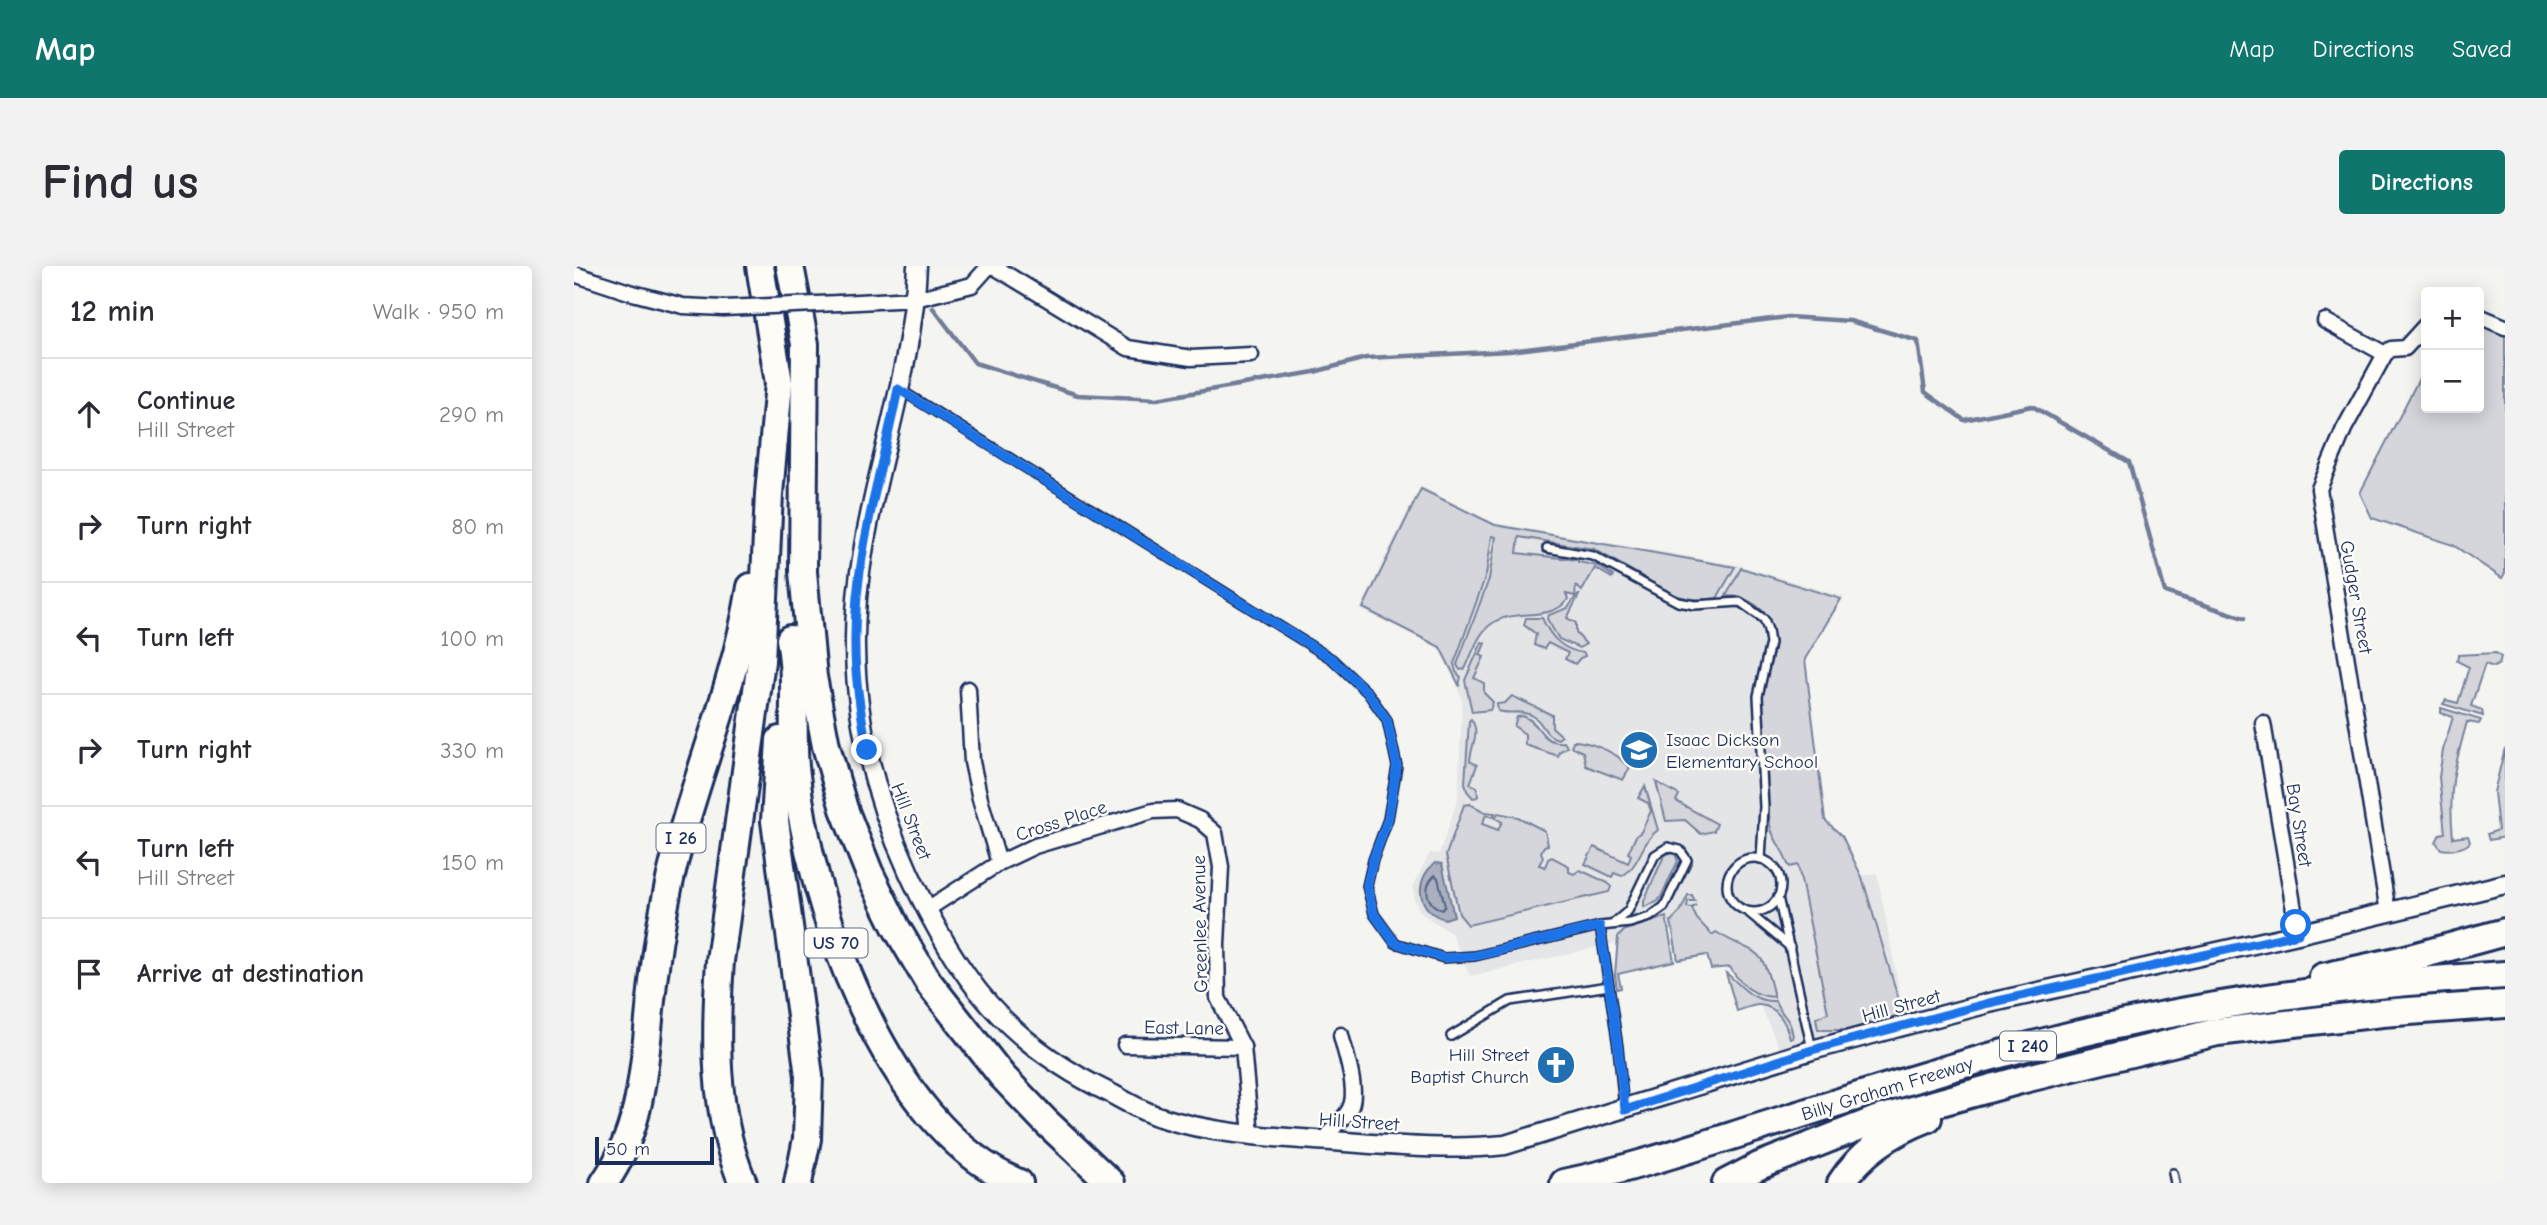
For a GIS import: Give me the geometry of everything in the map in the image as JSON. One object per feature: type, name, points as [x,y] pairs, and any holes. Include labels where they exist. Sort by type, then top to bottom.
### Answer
[{"type":"highway","name":"I 26","points":[[604,1183],[615,1168],[633,1126],[643,1078],[663,914],[676,858],[733,672],[751,589],[758,516],[769,494],[779,383],[760,266]]},
{"type":"highway","points":[[790,266],[805,344],[803,572],[813,677],[826,746],[844,809],[869,872],[896,927],[929,983],[1002,1076],[1102,1175]]},
{"type":"highway","points":[[740,1178],[726,1128],[717,1068],[716,1011],[720,961],[761,661],[769,494]]},
{"type":"highway","points":[[799,1183],[807,1139],[809,1076],[775,821],[784,659],[803,572]]},
{"type":"highway","name":"US 70","points":[[790,639],[794,660],[795,767],[803,820],[811,865],[844,964],[866,1014],[892,1062],[921,1102],[950,1135],[978,1160],[1019,1183]]},
{"type":"highway","points":[[2017,1049],[2109,1013],[2207,994],[2311,979],[2406,959],[2505,932]]},
{"type":"highway","name":"Billy Graham Freeway","points":[[1564,1183],[1677,1154],[1841,1101],[2017,1049],[2155,1015],[2250,999],[2505,975]]},
{"type":"highway","name":"Billy Graham Freeway","points":[[1726,1183],[1759,1166],[1876,1120],[2024,1079],[2217,1032],[2333,1018],[2505,1003]]},
{"type":"highway","points":[[1841,1183],[1855,1164],[1888,1137],[1910,1125],[2024,1079]]},
{"type":"street","name":"Hill Street","points":[[917,266],[915,299],[898,389],[868,518],[857,606],[855,649],[867,750],[876,785],[897,846],[926,910],[957,963],[976,989],[1016,1034],[1039,1053],[1073,1076],[1157,1116],[1193,1126],[1251,1135],[1474,1149],[1505,1145],[1812,1050],[1989,1003],[2298,934],[2505,884]]},
{"type":"street","points":[[574,274],[683,306],[723,308],[915,299],[972,285],[991,266],[1128,348],[1191,358],[1251,355]]},
{"type":"street","points":[[2484,318],[2505,327]]},
{"type":"street","points":[[2325,321],[2385,354],[2391,349],[2405,348],[2421,330]]},
{"type":"street","name":"Gudger Street","points":[[2385,354],[2344,429],[2319,489],[2388,912]]},
{"type":"street","points":[[968,689],[972,762],[999,863]]},
{"type":"street","name":"Bay Street","points":[[2263,723],[2298,934]]},
{"type":"street","name":"Cross Place","points":[[926,910],[999,863],[1035,846],[1153,811],[1177,810],[1200,820],[1215,833]]},
{"type":"street","name":"Greenlee Avenue","points":[[1215,833],[1221,867],[1217,998],[1243,1047],[1251,1135]]},
{"type":"street","points":[[1326,1140],[1330,1128],[1349,1110],[1353,1098],[1352,1079],[1341,1034]]},
{"type":"street","name":"East Lane","points":[[1125,1045],[1243,1047]]},
{"type":"lane","points":[[898,389],[1332,659],[1368,693],[1387,720],[1397,766],[1388,819],[1367,886],[1374,914],[1395,943],[1444,958],[1475,956],[1600,926],[1650,918],[1664,906],[1687,860],[1680,850],[1668,847],[1655,855],[1628,911],[1614,923]]},
{"type":"lane","points":[[1547,548],[1593,556],[1678,602],[1695,606],[1740,602],[1764,619],[1769,643],[1758,696],[1764,807],[1761,859]]},
{"type":"lane","points":[[1747,912],[1765,910],[1778,897],[1781,888],[1776,870],[1761,859],[1744,860],[1731,870],[1727,878],[1728,895],[1738,908],[1747,912],[1790,947]]},
{"type":"lane","points":[[1778,897],[1812,1050]]},
{"type":"lane","points":[[1600,926],[1625,1110]]},
{"type":"lane","points":[[1451,1036],[1510,1001],[1609,986]]},
{"type":"lane","points":[[2174,1173],[2175,1183]]},
{"type":"shaded area","points":[[2484,326],[2505,336],[2505,573],[2502,578],[2453,545],[2372,518],[2360,493],[2421,375],[2421,413],[2484,413]]},
{"type":"shaded area","name":"Isaac Dickson Elementary School","points":[[1420,486],[1495,523],[1738,565],[1844,597],[1806,659],[1826,820],[1843,836],[1862,876],[1877,873],[1904,1016],[1840,1032],[1781,1052],[1740,959],[1687,927],[1470,976],[1451,933],[1422,914],[1415,902],[1413,885],[1430,853],[1439,854],[1458,799],[1462,701],[1456,682],[1438,648],[1360,609]]},
{"type":"shaded area","points":[[1421,489],[1495,525],[1735,567],[1717,598],[1689,599],[1672,594],[1594,549],[1519,537],[1517,553],[1578,560],[1598,566],[1613,576],[1612,578],[1595,568],[1582,591],[1576,586],[1575,596],[1566,594],[1568,599],[1552,611],[1509,617],[1490,625],[1478,640],[1465,669],[1460,670],[1457,665],[1489,579],[1496,537],[1492,536],[1486,575],[1454,664],[1461,677],[1459,685],[1440,647],[1363,608]]},
{"type":"shaded area","points":[[1741,568],[1841,599],[1805,659],[1825,820],[1842,836],[1862,877],[1903,1014],[1847,1030],[1818,1030],[1816,1018],[1828,1013],[1798,865],[1788,865],[1770,825],[1762,715],[1763,692],[1774,649],[1773,632],[1767,617],[1756,605],[1742,598],[1726,596]]},
{"type":"shaded area","points":[[1579,595],[1567,618],[1576,623],[1576,633],[1586,644],[1579,648],[1559,639],[1547,619],[1549,615],[1568,608]]},
{"type":"shaded area","points":[[1526,618],[1542,618],[1558,642],[1569,649],[1584,653],[1585,656],[1575,664],[1565,659],[1568,653],[1548,643],[1544,649],[1534,645],[1536,634],[1524,625]]},
{"type":"shaded area","points":[[1482,642],[1485,643],[1480,655],[1484,657],[1474,678],[1484,683],[1484,693],[1493,702],[1490,710],[1472,712],[1465,680]]},
{"type":"shaded area","points":[[2496,653],[2501,657],[2499,664],[2494,667],[2485,664],[2471,706],[2482,710],[2483,716],[2443,704],[2446,700],[2458,703],[2469,667],[2457,661],[2458,655]]},
{"type":"shaded area","points":[[1512,696],[1552,715],[1552,727],[1562,736],[1558,739],[1550,735],[1537,719],[1529,714],[1498,711],[1497,704],[1505,703]]},
{"type":"shaded area","points":[[2441,708],[2481,720],[2479,724],[2467,722],[2452,792],[2453,838],[2468,836],[2470,842],[2452,850],[2441,849],[2436,842],[2440,834],[2445,833],[2439,777],[2443,750],[2453,717],[2441,713]]},
{"type":"shaded area","points":[[1523,716],[1545,737],[1564,742],[1567,747],[1559,752],[1558,756],[1525,745],[1525,734],[1514,726],[1517,717]]},
{"type":"shaded area","points":[[1471,719],[1475,734],[1470,761],[1477,765],[1470,784],[1477,787],[1478,797],[1473,798],[1465,783]]},
{"type":"shaded area","points":[[1573,741],[1596,746],[1617,756],[1630,767],[1623,780],[1586,766],[1583,752],[1571,747]]},
{"type":"shaded area","points":[[2505,748],[2505,837],[2489,840],[2487,834],[2498,830],[2494,792]]},
{"type":"shaded area","points":[[1656,782],[1679,795],[1676,801],[1717,824],[1714,831],[1701,834],[1685,820],[1666,821]]},
{"type":"shaded area","points":[[1645,786],[1658,830],[1633,866],[1622,876],[1614,873],[1612,877],[1585,864],[1594,847],[1628,863],[1631,855],[1628,853],[1651,811],[1648,803],[1638,798]]},
{"type":"shaded area","points":[[1470,804],[1485,812],[1495,813],[1493,817],[1486,815],[1482,824],[1498,830],[1502,822],[1495,818],[1498,813],[1518,817],[1545,831],[1548,845],[1544,846],[1541,852],[1543,857],[1539,865],[1545,867],[1548,859],[1552,857],[1569,866],[1569,872],[1574,874],[1580,870],[1608,883],[1611,887],[1609,892],[1468,925],[1459,914],[1446,855],[1464,805]]},
{"type":"shaded area","points":[[1675,854],[1678,861],[1661,897],[1657,902],[1644,907],[1644,901],[1664,856]]},
{"type":"shaded area","points":[[1688,895],[1692,895],[1695,901],[1688,901],[1687,907],[1696,905],[1692,909],[1697,919],[1712,935],[1716,932],[1756,953],[1765,967],[1774,997],[1748,988],[1730,967],[1711,969],[1707,955],[1678,960],[1671,921],[1680,912]]},
{"type":"shaded area","points":[[1666,917],[1674,961],[1618,974],[1621,988],[1617,989],[1615,975],[1618,937],[1625,930]]},
{"type":"shaded area","points":[[1726,973],[1753,996],[1775,1001],[1790,1025],[1793,1038],[1790,1038],[1777,1013],[1767,1006],[1752,1006],[1737,1011]]},
{"type":"water","points":[[1435,863],[1442,864],[1454,916],[1445,919],[1429,910],[1421,895],[1423,878]]},
{"type":"waterway","points":[[933,308],[975,363],[1078,395],[1157,399],[1314,372],[1366,358],[1510,351],[1788,317],[1850,321],[1918,341],[1925,392],[1964,420],[2032,406],[2129,462],[2165,592],[2244,618]]},
{"type":"place","name":"Isaac Dickson Elementary School","points":[[1639,750]]},
{"type":"place","name":"Hill Street Baptist Church","points":[[1556,1065]]},
{"type":"route","points":[[867,750],[855,649],[857,606],[868,518],[898,389],[1332,659],[1368,693],[1387,720],[1397,766],[1388,819],[1367,886],[1374,914],[1395,943],[1444,958],[1475,956],[1600,926],[1625,1110],[1812,1050],[1989,1003],[2298,934],[2296,925]]}]
